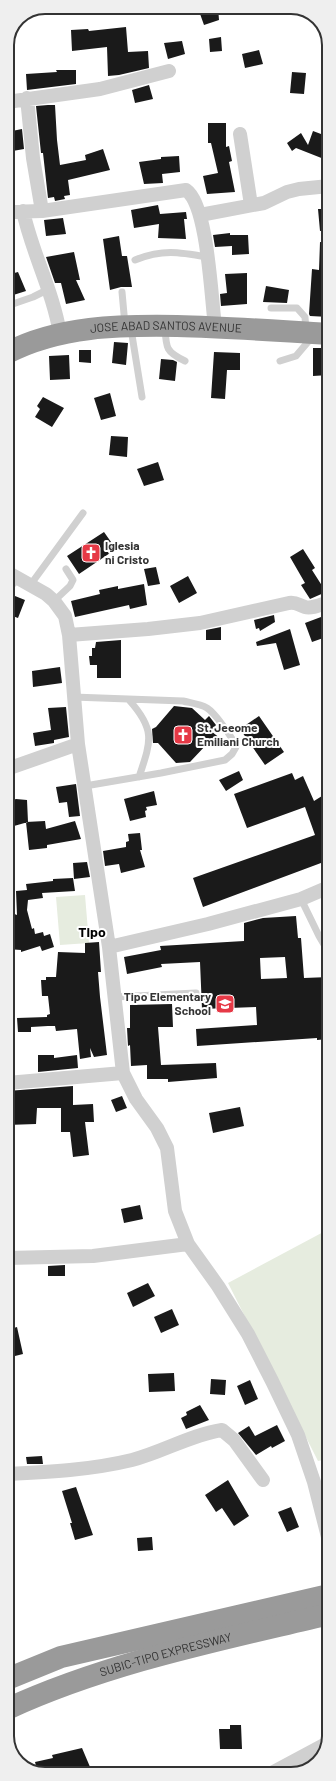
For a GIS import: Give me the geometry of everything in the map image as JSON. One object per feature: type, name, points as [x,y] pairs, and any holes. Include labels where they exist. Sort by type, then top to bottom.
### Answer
[{"type":"highway","name":"JOSE ABAD SANTOS AVENUE","points":[[14,350],[39,339],[105,326],[215,326],[317,333]]},
{"type":"highway","name":"SUBIC-TIPO EXPRESSWAY","points":[[14,1676],[61,1658],[322,1597]]},
{"type":"highway","name":"SUBIC-TIPO EXPRESSWAY","points":[[14,1706],[68,1684],[164,1654],[322,1616]]},
{"type":"street","points":[[14,101],[72,94],[100,89],[169,71]]},
{"type":"street","points":[[27,98],[33,158],[42,210]]},
{"type":"street","points":[[240,134],[251,205]]},
{"type":"street","points":[[200,215],[275,199],[293,191],[322,187]]},
{"type":"street","points":[[14,212],[42,210],[186,190],[191,194],[200,215],[207,257],[215,326]]},
{"type":"street","points":[[23,211],[28,236],[49,288],[56,310],[60,334]]},
{"type":"street","points":[[14,576],[31,584],[54,601],[65,616],[69,635],[78,744],[116,997],[124,1073],[136,1099],[157,1128],[167,1148],[175,1211],[188,1244],[218,1286],[248,1334],[272,1381],[298,1435],[314,1482],[322,1512]]},
{"type":"street","points":[[69,635],[148,629],[200,623],[297,602],[306,608],[322,604]]},
{"type":"street","points":[[14,767],[78,744]]},
{"type":"street","points":[[109,947],[208,924],[301,898],[322,890]]},
{"type":"street","points":[[14,1083],[124,1073]]},
{"type":"street","points":[[14,1258],[93,1256],[188,1244]]},
{"type":"street","points":[[14,1474],[68,1471],[119,1463],[133,1460],[204,1432],[222,1430],[234,1440],[263,1480]]},
{"type":"street","points":[[283,1767],[320,1747]]},
{"type":"lane","points":[[135,260],[150,254],[161,252],[176,252],[207,257]]},
{"type":"lane","points":[[14,304],[33,297],[49,288]]},
{"type":"lane","points":[[122,292],[142,397]]},
{"type":"lane","points":[[271,308],[297,308],[317,333],[296,356],[280,361]]},
{"type":"lane","points":[[165,326],[168,350],[172,355],[185,361]]},
{"type":"lane","points":[[31,584],[83,513]]},
{"type":"lane","points":[[54,601],[70,586],[73,580],[66,569]]},
{"type":"lane","points":[[73,697],[183,702],[208,709],[233,739],[236,747],[232,754],[225,760],[85,786]]},
{"type":"lane","points":[[129,700],[146,722],[149,732],[149,744],[139,777]]},
{"type":"lane","points":[[301,898],[322,942]]},
{"type":"lane","points":[[116,997],[196,993]]},
{"type":"shaded area","points":[[85,895],[89,943],[60,945],[56,897]]},
{"type":"shaded area","points":[[322,1233],[322,1460],[318,1461],[228,1283]]},
{"type":"building","points":[[200,14],[219,14],[219,20],[204,25]]},
{"type":"building","points":[[126,27],[128,52],[148,51],[149,68],[108,76],[107,47],[72,51],[71,30],[88,29],[89,31]]},
{"type":"building","points":[[221,37],[222,51],[210,52],[209,39]]},
{"type":"building","points":[[182,41],[185,54],[168,59],[164,43]]},
{"type":"building","points":[[259,50],[263,64],[245,68],[242,54]]},
{"type":"building","points":[[56,70],[76,70],[76,84],[27,90],[26,74],[57,72]]},
{"type":"building","points":[[292,72],[306,73],[304,94],[290,93]]},
{"type":"building","points":[[149,85],[153,99],[135,103],[132,90]]},
{"type":"building","points":[[55,105],[60,165],[86,160],[85,155],[103,149],[110,170],[68,180],[70,195],[64,196],[65,199],[55,201],[54,197],[48,198],[36,106]]},
{"type":"building","points":[[208,123],[226,123],[226,147],[229,146],[232,161],[229,162],[235,192],[207,194],[203,176],[218,173],[211,143],[208,143]]},
{"type":"building","points":[[22,129],[24,149],[14,151],[14,131]]},
{"type":"building","points":[[313,131],[322,134],[322,158],[296,148],[292,151],[287,143],[301,133],[308,145]]},
{"type":"building","points":[[179,156],[180,172],[162,174],[163,183],[144,184],[139,162],[161,159],[161,157]]},
{"type":"building","points":[[158,205],[160,214],[186,212],[187,219],[184,219],[186,239],[158,238],[159,224],[134,228],[131,210]]},
{"type":"building","points":[[318,209],[322,209],[322,231],[320,231]]},
{"type":"building","points":[[63,218],[66,234],[46,236],[44,220]]},
{"type":"building","points":[[230,233],[230,235],[248,235],[249,254],[232,255],[232,246],[215,247],[213,235]]},
{"type":"building","points":[[119,236],[122,256],[127,256],[132,287],[121,287],[110,290],[103,239]]},
{"type":"building","points":[[320,242],[322,242],[322,317],[310,316],[312,269],[319,270]]},
{"type":"building","points":[[74,252],[80,280],[76,280],[85,300],[66,304],[61,283],[55,283],[46,257]]},
{"type":"building","points":[[18,272],[26,291],[14,295],[14,273]]},
{"type":"building","points":[[247,273],[247,304],[221,306],[220,294],[227,293],[225,274]]},
{"type":"building","points":[[266,286],[289,290],[287,303],[263,302]]},
{"type":"building","points":[[114,342],[128,343],[126,365],[112,363]]},
{"type":"building","points":[[313,348],[322,348],[322,375],[313,376]]},
{"type":"building","points":[[79,350],[91,350],[91,363],[79,362]]},
{"type":"building","points":[[214,352],[240,353],[240,370],[227,370],[225,399],[211,398]]},
{"type":"building","points":[[69,355],[70,379],[50,380],[49,356]]},
{"type":"building","points":[[161,359],[173,360],[177,362],[175,381],[159,379]]},
{"type":"building","points":[[110,393],[116,416],[101,420],[94,398]]},
{"type":"building","points":[[43,397],[64,408],[52,427],[35,417],[40,409],[37,406]]},
{"type":"building","points":[[111,436],[128,437],[127,457],[109,455]]},
{"type":"building","points":[[158,462],[164,480],[144,486],[137,469]]},
{"type":"building","name":"Iglesia ni Cristo","points":[[104,532],[116,549],[79,574],[67,556]]},
{"type":"building","points":[[303,549],[315,568],[312,570],[322,586],[322,594],[310,599],[301,585],[305,583],[290,557]]},
{"type":"building","points":[[156,567],[160,584],[148,586],[144,569]]},
{"type":"building","points":[[188,576],[197,593],[179,603],[170,586]]},
{"type":"building","points":[[144,584],[147,605],[130,609],[129,605],[75,617],[71,601],[100,594],[99,590],[118,586],[118,589]]},
{"type":"building","points":[[14,596],[25,600],[18,618],[14,617]]},
{"type":"building","points":[[274,615],[275,622],[260,631],[259,628],[256,629],[254,620]]},
{"type":"building","points":[[321,617],[322,638],[312,642],[305,623]]},
{"type":"building","points":[[221,627],[221,640],[206,640],[206,630]]},
{"type":"building","points":[[290,629],[300,665],[284,670],[276,643],[257,646],[256,642]]},
{"type":"building","points":[[121,640],[121,678],[97,678],[97,665],[90,665],[89,656],[92,656],[92,648],[95,648],[96,642]]},
{"type":"building","points":[[60,667],[62,683],[33,687],[32,671]]},
{"type":"building","name":"St. Jeeome Emiliani Church","points":[[174,706],[192,708],[205,720],[209,716],[216,725],[211,731],[221,739],[212,748],[207,744],[190,762],[176,763],[158,743],[153,743],[152,729],[156,727]]},
{"type":"building","points":[[66,707],[69,737],[54,740],[54,743],[35,746],[33,733],[51,730],[48,708]]},
{"type":"building","points":[[259,716],[284,752],[265,765],[240,729]]},
{"type":"building","points":[[239,771],[243,780],[226,791],[219,780]]},
{"type":"building","points":[[292,773],[295,780],[303,776],[314,801],[322,796],[322,863],[203,907],[193,878],[315,835],[305,807],[247,828],[234,794]]},
{"type":"building","points":[[76,784],[80,816],[69,817],[67,802],[59,803],[56,787]]},
{"type":"building","points":[[154,791],[157,805],[146,807],[146,817],[130,821],[124,799]]},
{"type":"building","points":[[14,800],[27,800],[28,822],[14,826]]},
{"type":"building","points":[[45,821],[46,829],[75,821],[81,839],[47,845],[47,848],[29,850],[26,822]]},
{"type":"building","points":[[140,833],[142,850],[140,850],[145,867],[121,873],[119,864],[105,866],[103,851],[126,847],[126,842],[129,841],[128,834]]},
{"type":"building","points":[[87,862],[90,877],[74,879],[73,863]]},
{"type":"building","points":[[73,878],[75,891],[42,893],[43,898],[28,900],[27,910],[32,929],[34,928],[35,934],[43,932],[44,936],[50,934],[54,947],[42,951],[40,946],[21,952],[21,950],[14,950],[14,914],[17,915],[16,891],[27,890],[26,884],[53,881],[53,879]]},
{"type":"building","points":[[296,916],[298,938],[301,938],[304,978],[322,977],[322,1040],[317,1040],[317,1038],[197,1046],[196,1029],[257,1025],[256,1007],[202,1009],[200,962],[161,964],[162,967],[127,974],[124,957],[161,950],[160,946],[244,941],[244,923],[263,918]],"holes":[[[285,957],[287,978],[261,979],[260,958]]]},
{"type":"building","points":[[99,942],[101,972],[98,972],[107,1055],[94,1057],[90,1048],[91,1057],[80,1059],[77,1029],[56,1031],[55,1026],[48,1026],[31,1027],[31,1032],[18,1032],[17,1018],[47,1017],[47,1015],[50,1014],[48,996],[42,996],[41,980],[46,980],[46,977],[56,977],[58,952],[85,953],[85,943]]},
{"type":"building","points":[[172,1004],[173,1027],[158,1027],[161,1065],[216,1063],[217,1078],[168,1082],[168,1079],[147,1079],[147,1065],[131,1066],[130,1045],[128,1046],[127,1028],[130,1028],[130,1005]]},
{"type":"building","points":[[38,1055],[54,1055],[54,1058],[77,1055],[78,1068],[38,1072]]},
{"type":"building","points":[[73,1086],[73,1105],[93,1104],[94,1122],[85,1122],[89,1155],[73,1157],[70,1132],[61,1132],[61,1108],[37,1108],[36,1124],[14,1125],[14,1090]]},
{"type":"building","points":[[122,1096],[127,1108],[116,1112],[111,1100]]},
{"type":"building","points":[[240,1107],[244,1126],[213,1133],[209,1113]]},
{"type":"building","points":[[140,1205],[143,1219],[124,1223],[121,1209]]},
{"type":"building","points":[[65,1265],[65,1276],[48,1276],[48,1266]]},
{"type":"building","points":[[148,1283],[155,1296],[133,1307],[127,1293]]},
{"type":"building","points":[[172,1309],[179,1325],[161,1333],[154,1317]]},
{"type":"building","points":[[17,1327],[23,1354],[14,1356],[14,1328]]},
{"type":"building","points":[[174,1373],[175,1391],[149,1392],[148,1374]]},
{"type":"building","points":[[211,1379],[226,1380],[225,1395],[210,1394]]},
{"type":"building","points":[[250,1380],[258,1399],[245,1405],[237,1386]]},
{"type":"building","points":[[200,1405],[209,1420],[186,1429],[181,1418],[187,1415],[186,1412]]},
{"type":"building","points":[[277,1425],[285,1441],[272,1448],[271,1446],[256,1455],[238,1433],[249,1426],[255,1436]]},
{"type":"building","points":[[42,1456],[43,1464],[27,1464],[26,1457]]},
{"type":"building","points":[[228,1480],[249,1516],[234,1526],[222,1508],[216,1512],[205,1495]]},
{"type":"building","points":[[76,1487],[93,1535],[75,1540],[70,1523],[72,1523],[62,1491]]},
{"type":"building","points":[[291,1507],[299,1527],[287,1532],[278,1512]]},
{"type":"building","points":[[152,1537],[153,1550],[138,1551],[137,1538]]},
{"type":"building","points":[[230,1725],[241,1725],[242,1749],[220,1749],[219,1729],[230,1729]]},
{"type":"building","points":[[82,1748],[90,1767],[36,1766],[35,1762],[53,1758],[52,1755]]},
{"type":"place","name":"Iglesia ni Cristo","points":[[91,553]]},
{"type":"place","name":"St. Jeeome Emiliani Church","points":[[183,735]]},
{"type":"place","name":"Tipo Elementary School","points":[[225,1004]]},
{"type":"district","name":"Tipo","points":[[92,932]]}]
